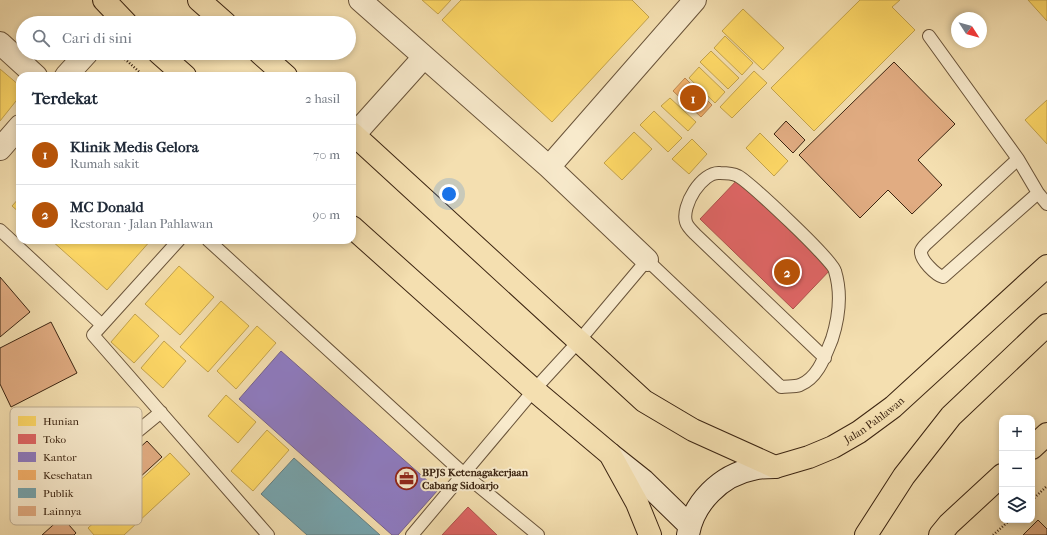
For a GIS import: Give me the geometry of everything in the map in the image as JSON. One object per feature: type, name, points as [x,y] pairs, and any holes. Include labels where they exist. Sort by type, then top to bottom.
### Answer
[{"type":"main road","points":[[104,0],[116,16]]},
{"type":"main road","points":[[199,0],[217,16]]},
{"type":"main road","points":[[167,60],[180,72]]},
{"type":"main road","points":[[268,60],[281,72]]},
{"type":"main road","points":[[356,137],[644,401],[693,430],[775,467]]},
{"type":"main road","points":[[356,231],[534,390],[610,454],[637,503],[650,535]]},
{"type":"main road","name":"Jalan Pahlawan","points":[[775,467],[809,457],[833,447],[859,432],[882,416],[1047,266]]},
{"type":"main road","points":[[866,535],[904,476],[951,416],[1047,326]]},
{"type":"main road","points":[[1035,445],[1047,434]]},
{"type":"main road","points":[[940,535],[948,524],[999,478]]},
{"type":"street","points":[[360,0],[544,162],[647,260]]},
{"type":"street","points":[[544,162],[686,1]]},
{"type":"street","points":[[0,43],[16,58]]},
{"type":"street","points":[[356,131],[424,57]]},
{"type":"street","points":[[19,60],[32,72]]},
{"type":"street","points":[[70,72],[81,60]]},
{"type":"street","points":[[0,149],[16,131]]},
{"type":"street","points":[[610,454],[644,481],[689,530]]},
{"type":"street","name":"Jalan Pahlawan","points":[[689,530],[699,506],[714,489],[732,477],[752,469],[775,467]]},
{"type":"lane","points":[[929,36],[1018,159],[1038,194],[1047,204]]},
{"type":"lane","points":[[1018,159],[926,243],[921,250],[922,256],[936,274],[943,277],[1038,194]]},
{"type":"lane","points":[[412,535],[534,390],[578,342],[647,260],[782,387],[800,385],[816,372],[825,358],[837,325],[840,296],[835,269],[804,235],[738,176],[718,172],[706,177],[694,191],[685,209],[686,223],[695,234],[825,358]]},
{"type":"lane","points":[[0,230],[102,325]]},
{"type":"lane","points":[[175,244],[93,335],[268,535]]},
{"type":"lane","points":[[212,244],[464,474],[538,535]]},
{"type":"lane","points":[[142,428],[161,412]]},
{"type":"path","points":[[126,60],[139,72]]},
{"type":"path","points":[[1035,497],[1047,486]]},
{"type":"path","points":[[993,535],[1007,523]]},
{"type":"building: Hunian","points":[[422,0],[451,0],[438,14]]},
{"type":"building: Hunian","points":[[461,0],[632,0],[649,17],[552,122],[442,20]]},
{"type":"building: Hunian","points":[[860,0],[900,0],[892,7],[915,30],[814,131],[771,88]]},
{"type":"building: Hunian","points":[[1028,0],[1047,0],[1047,21]]},
{"type":"building: Hunian","points":[[743,9],[784,48],[763,70],[722,31]]},
{"type":"building: Hunian","points":[[725,36],[753,63],[742,75],[714,48]]},
{"type":"building: Hunian","points":[[711,51],[739,78],[728,89],[700,62]]},
{"type":"building: Hunian","points":[[699,67],[725,92],[715,103],[689,78]]},
{"type":"building: Hunian","points":[[0,69],[16,83],[16,101],[0,121]]},
{"type":"building: Hunian","points":[[754,71],[767,83],[732,118],[720,107]]},
{"type":"building: Hunian","points":[[670,98],[696,122],[688,131],[661,106]]},
{"type":"building: Hunian","points":[[1047,100],[1047,144],[1025,120]]},
{"type":"building: Hunian","points":[[654,111],[682,138],[668,152],[640,125]]},
{"type":"building: Hunian","points":[[634,132],[652,149],[622,180],[604,163]]},
{"type":"building: Hunian","points":[[760,133],[788,161],[774,176],[746,148]]},
{"type":"building: Hunian","points":[[692,139],[707,154],[689,174],[672,159]]},
{"type":"building: Hunian","points":[[16,202],[16,210],[12,206]]},
{"type":"building: Hunian","points":[[55,244],[147,244],[107,290]]},
{"type":"building: Hunian","points":[[179,266],[214,297],[180,335],[145,304]]},
{"type":"building: Hunian","points":[[221,301],[249,326],[208,372],[180,347]]},
{"type":"building: Hunian","points":[[135,314],[159,336],[134,363],[111,342]]},
{"type":"building: Hunian","points":[[257,326],[276,343],[236,389],[217,371]]},
{"type":"building: Hunian","points":[[164,341],[186,361],[163,388],[141,368]]},
{"type":"building: Hunian","points":[[226,395],[256,422],[238,443],[208,416]]},
{"type":"building: Hunian","points":[[267,430],[289,450],[253,491],[231,471]]},
{"type":"building: Hunian","points":[[170,453],[190,474],[142,518],[142,479]]},
{"type":"building: Hunian","points":[[91,525],[135,525],[124,535],[94,535],[88,528]]},
{"type":"building: Toko","points":[[739,178],[832,268],[793,309],[700,219]]},
{"type":"building: Toko","points":[[468,507],[497,535],[442,535]]},
{"type":"building: Kantor","points":[[281,351],[438,490],[398,535],[392,535],[239,399]]},
{"type":"building: Kesehatan","points":[[685,78],[712,105],[701,117],[673,91]]},
{"type":"building: Publik","points":[[294,458],[380,535],[307,535],[261,494]]},
{"type":"building: Lainnya","points":[[894,62],[955,124],[918,160],[942,185],[912,214],[888,190],[860,218],[799,155]]},
{"type":"building: Lainnya","points":[[786,121],[805,140],[793,153],[774,134]]},
{"type":"building: Lainnya","points":[[0,277],[30,312],[0,337]]},
{"type":"building: Lainnya","points":[[51,322],[77,373],[11,407],[0,384],[0,348]]},
{"type":"building: Lainnya","points":[[147,441],[162,457],[142,475],[142,446]]},
{"type":"building: Lainnya","points":[[1038,520],[1047,529],[1047,535],[1023,535]]},
{"type":"building: Lainnya","points":[[53,525],[69,525],[76,533],[74,535],[42,535]]},
{"type":"place","name":"Klinik Medis Gelora","points":[[693,98]]},
{"type":"place","name":"MC Donald","points":[[787,272]]},
{"type":"place","name":"BPJS Ketenagakerjaan Cabang Sidoarjo","points":[[406,478]]}]
